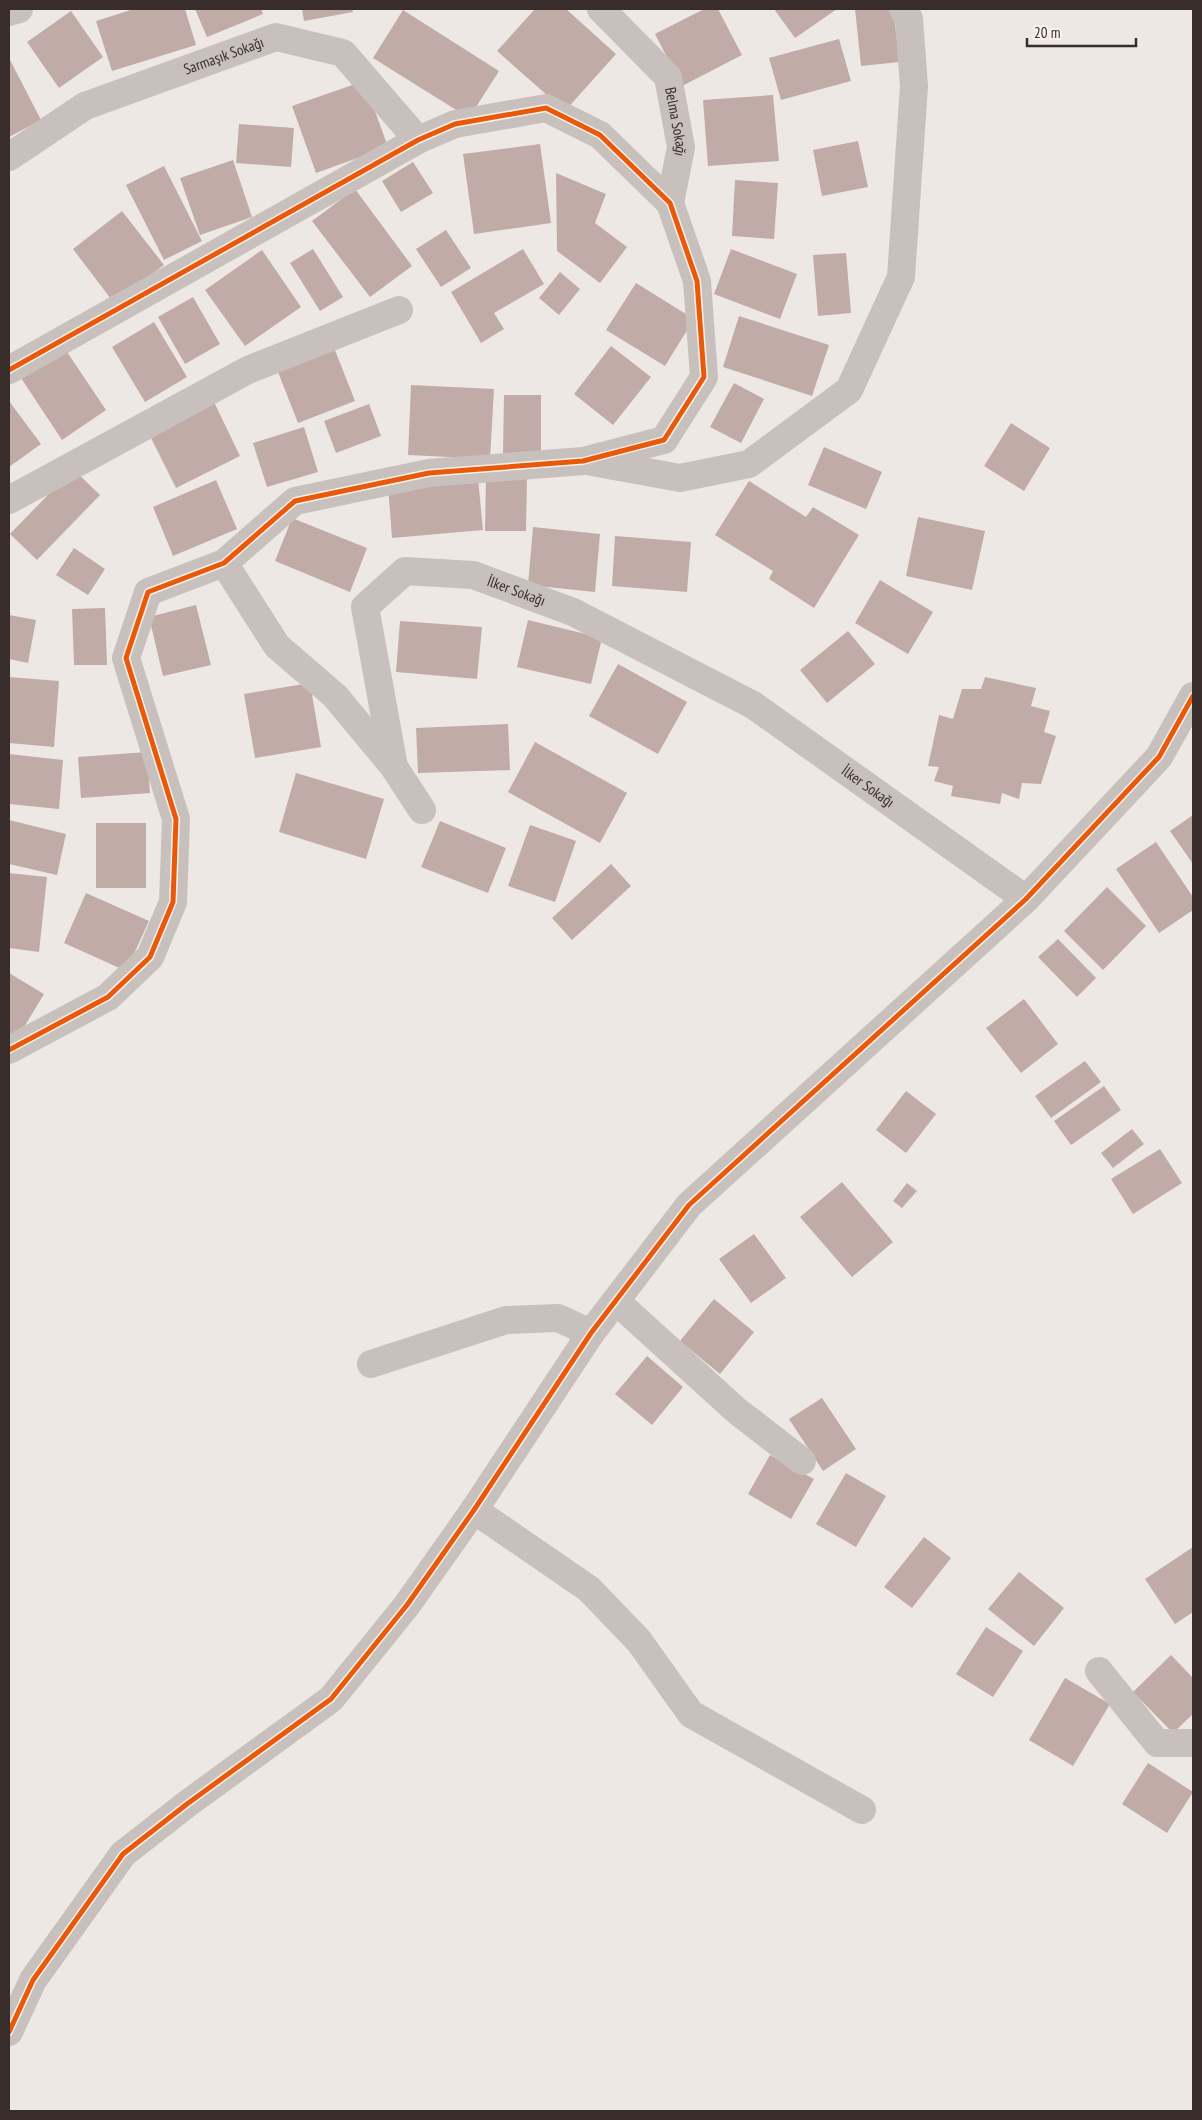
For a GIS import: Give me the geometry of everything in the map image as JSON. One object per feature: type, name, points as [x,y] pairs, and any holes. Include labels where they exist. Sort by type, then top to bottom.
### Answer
[{"type":"street","points":[[9,12],[19,9]]},
{"type":"street","name":"Belma Sokağı","points":[[601,9],[668,77],[681,147],[670,203]]},
{"type":"street","points":[[583,461],[680,478],[750,464],[849,390],[901,277],[914,86],[909,20],[903,9]]},
{"type":"street","name":"Sarmaşık Sokağı","points":[[9,157],[85,106],[276,38],[343,53],[418,140]]},
{"type":"street","points":[[9,370],[418,140],[455,124],[546,108],[600,135],[670,203],[697,281],[704,377],[664,440],[583,461],[429,472],[296,500],[224,563],[148,592],[126,658],[176,818],[173,902],[150,957],[108,998],[9,1050]]},
{"type":"street","points":[[9,500],[248,370],[399,310]]},
{"type":"street","points":[[224,563],[278,646],[335,696],[394,767],[422,810]]},
{"type":"street","name":"İlker Sokağı","points":[[394,767],[365,607],[406,571],[473,575],[574,612],[753,704],[1026,899]]},
{"type":"street","points":[[9,2032],[33,1980],[123,1854],[331,1699],[407,1605],[474,1510],[591,1333],[689,1206],[1026,899],[1159,757],[1193,696]]},
{"type":"street","points":[[616,1301],[737,1411],[802,1461]]},
{"type":"street","points":[[371,1364],[506,1320],[558,1318],[591,1333]]},
{"type":"street","points":[[474,1510],[589,1589],[639,1641],[691,1714],[862,1810]]},
{"type":"street","points":[[1099,1671],[1157,1742],[1193,1743]]},
{"type":"street","points":[[9,1993],[33,1980]]},
{"type":"building","points":[[134,9],[185,9],[196,45],[112,71],[96,21]]},
{"type":"building","points":[[195,9],[261,9],[263,14],[207,37]]},
{"type":"building","points":[[302,9],[352,9],[353,12],[304,21]]},
{"type":"building","points":[[535,9],[566,9],[616,54],[565,111],[497,51]]},
{"type":"building","points":[[704,9],[718,9],[742,55],[682,86],[655,34]]},
{"type":"building","points":[[774,9],[837,9],[795,38]]},
{"type":"building","points":[[855,9],[893,9],[900,62],[861,66]]},
{"type":"building","points":[[403,10],[499,71],[469,118],[373,58]]},
{"type":"building","points":[[71,11],[103,57],[59,88],[27,42]]},
{"type":"building","points":[[839,39],[851,81],[781,100],[769,58]]},
{"type":"building","points":[[9,58],[41,120],[9,137]]},
{"type":"building","points":[[364,81],[388,147],[316,173],[292,106]]},
{"type":"building","points":[[773,95],[779,161],[708,166],[703,100]]},
{"type":"building","points":[[239,124],[294,128],[291,167],[236,163]]},
{"type":"building","points":[[858,141],[868,187],[822,196],[813,150]]},
{"type":"building","points":[[540,144],[551,223],[474,234],[463,154]]},
{"type":"building","points":[[233,160],[252,217],[200,235],[180,178]]},
{"type":"building","points":[[413,162],[433,193],[401,212],[382,181]]},
{"type":"building","points":[[164,166],[202,241],[164,260],[126,185]]},
{"type":"building","points":[[556,173],[606,194],[595,223],[627,247],[600,283],[557,251]]},
{"type":"building","points":[[735,180],[778,183],[774,239],[732,236]]},
{"type":"building","points":[[355,189],[412,266],[370,297],[312,221]]},
{"type":"building","points":[[122,211],[164,265],[114,303],[73,249]]},
{"type":"building","points":[[446,230],[471,268],[441,287],[416,249]]},
{"type":"building","points":[[313,249],[343,297],[320,311],[290,263]]},
{"type":"building","points":[[523,249],[544,284],[494,313],[504,329],[481,343],[451,292]]},
{"type":"building","points":[[731,249],[797,274],[780,319],[714,294]]},
{"type":"building","points":[[262,250],[301,307],[245,346],[205,290]]},
{"type":"building","points":[[846,253],[851,313],[818,316],[813,255]]},
{"type":"building","points":[[560,272],[580,289],[559,315],[539,298]]},
{"type":"building","points":[[636,283],[694,319],[665,366],[606,330]]},
{"type":"building","points":[[193,297],[220,344],[185,364],[158,317]]},
{"type":"building","points":[[739,316],[829,345],[812,396],[723,367]]},
{"type":"building","points":[[154,322],[187,377],[145,402],[112,347]]},
{"type":"building","points":[[611,346],[651,377],[613,425],[574,394]]},
{"type":"building","points":[[65,349],[106,410],[62,440],[21,378]]},
{"type":"building","points":[[335,350],[355,401],[298,423],[278,372]]},
{"type":"building","points":[[734,383],[764,399],[741,443],[710,427]]},
{"type":"building","points":[[411,385],[494,389],[490,459],[408,455]]},
{"type":"building","points":[[504,395],[541,395],[541,453],[503,453]]},
{"type":"building","points":[[213,400],[240,456],[176,488],[148,432]]},
{"type":"building","points":[[9,401],[41,444],[9,467]]},
{"type":"building","points":[[369,404],[381,436],[336,453],[324,421]]},
{"type":"building","points":[[1011,423],[1050,448],[1024,491],[984,466]]},
{"type":"building","points":[[304,427],[318,472],[267,487],[253,443]]},
{"type":"building","points":[[824,447],[882,472],[866,509],[808,485]]},
{"type":"building","points":[[73,469],[100,495],[37,560],[10,534]]},
{"type":"building","points":[[486,476],[527,476],[526,531],[485,531]]},
{"type":"building","points":[[478,478],[483,530],[392,538],[388,485]]},
{"type":"building","points":[[216,480],[237,529],[173,556],[153,507]]},
{"type":"building","points":[[749,481],[806,517],[813,507],[859,535],[814,608],[769,579],[773,571],[715,535]]},
{"type":"building","points":[[918,517],[985,531],[972,590],[906,576]]},
{"type":"building","points":[[292,518],[367,548],[350,592],[275,561]]},
{"type":"building","points":[[533,527],[600,534],[595,592],[528,585]]},
{"type":"building","points":[[615,536],[691,542],[687,592],[612,586]]},
{"type":"building","points":[[74,548],[105,569],[88,595],[56,575]]},
{"type":"building","points":[[880,580],[933,612],[908,654],[855,623]]},
{"type":"building","points":[[196,605],[211,665],[163,676],[149,617]]},
{"type":"building","points":[[105,608],[107,665],[74,665],[72,609]]},
{"type":"building","points":[[9,615],[36,620],[28,663],[9,659]]},
{"type":"building","points":[[528,620],[602,638],[591,684],[517,667]]},
{"type":"building","points":[[400,621],[482,627],[477,679],[396,672]]},
{"type":"building","points":[[848,631],[875,664],[827,703],[800,670]]},
{"type":"building","points":[[618,664],[687,702],[658,754],[589,716]]},
{"type":"building","points":[[9,677],[59,681],[54,747],[9,743]]},
{"type":"building","points":[[985,677],[1036,688],[1031,706],[1050,711],[1044,732],[1056,736],[1041,784],[1022,783],[1019,799],[1002,793],[1000,804],[951,796],[953,786],[934,781],[939,767],[928,766],[939,715],[953,719],[962,689],[981,689]]},
{"type":"building","points":[[310,683],[321,747],[255,758],[244,694]]},
{"type":"building","points":[[508,724],[510,770],[418,773],[416,728]]},
{"type":"building","points":[[535,742],[627,793],[600,843],[508,792]]},
{"type":"building","points":[[147,752],[150,793],[81,798],[78,757]]},
{"type":"building","points":[[9,754],[63,760],[59,809],[9,804]]},
{"type":"building","points":[[296,773],[384,799],[366,859],[279,832]]},
{"type":"building","points":[[1193,815],[1193,864],[1170,831]]},
{"type":"building","points":[[9,820],[66,834],[57,875],[9,864]]},
{"type":"building","points":[[440,821],[506,848],[488,893],[421,867]]},
{"type":"building","points":[[96,823],[146,823],[146,888],[96,888]]},
{"type":"building","points":[[530,825],[576,841],[555,902],[508,886]]},
{"type":"building","points":[[1156,842],[1193,897],[1193,910],[1159,933],[1116,869]]},
{"type":"building","points":[[611,864],[631,886],[572,940],[552,918]]},
{"type":"building","points":[[9,873],[47,877],[39,952],[9,948]]},
{"type":"building","points":[[1107,887],[1146,926],[1103,970],[1064,931]]},
{"type":"building","points":[[86,893],[149,921],[126,971],[64,943]]},
{"type":"building","points":[[1058,939],[1096,978],[1077,997],[1038,957]]},
{"type":"building","points":[[9,973],[44,994],[15,1042],[9,1038]]},
{"type":"building","points":[[1024,999],[1058,1044],[1021,1073],[986,1028]]},
{"type":"building","points":[[1085,1061],[1101,1082],[1051,1118],[1035,1096]]},
{"type":"building","points":[[1104,1086],[1121,1110],[1071,1145],[1054,1121]]},
{"type":"building","points":[[906,1091],[936,1114],[906,1153],[876,1130]]},
{"type":"building","points":[[1132,1129],[1144,1144],[1113,1168],[1101,1153]]},
{"type":"building","points":[[1160,1149],[1182,1183],[1133,1214],[1111,1179]]},
{"type":"building","points":[[842,1182],[893,1242],[852,1277],[800,1217]]},
{"type":"building","points":[[907,1183],[917,1191],[902,1208],[893,1201]]},
{"type":"building","points":[[754,1234],[786,1278],[751,1303],[719,1259]]},
{"type":"building","points":[[714,1299],[754,1332],[720,1374],[680,1341]]},
{"type":"building","points":[[647,1356],[683,1387],[652,1425],[615,1394]]},
{"type":"building","points":[[822,1398],[856,1449],[823,1471],[789,1419]]},
{"type":"building","points":[[770,1455],[814,1479],[791,1519],[748,1494]]},
{"type":"building","points":[[846,1473],[886,1496],[856,1547],[816,1524]]},
{"type":"building","points":[[924,1537],[951,1558],[912,1608],[884,1587]]},
{"type":"building","points":[[1193,1547],[1193,1612],[1175,1624],[1145,1579]]},
{"type":"building","points":[[1019,1572],[1064,1608],[1034,1646],[988,1609]]},
{"type":"building","points":[[986,1627],[1023,1651],[993,1697],[956,1674]]},
{"type":"building","points":[[1171,1655],[1193,1678],[1193,1714],[1173,1733],[1133,1692]]},
{"type":"building","points":[[1065,1678],[1110,1704],[1073,1766],[1029,1740]]},
{"type":"building","points":[[1148,1763],[1193,1792],[1167,1833],[1122,1804]]},
{"type":"cycle path","points":[[9,370],[418,140],[455,124],[546,108],[600,135],[670,203],[697,281],[704,377],[664,440],[583,461],[429,473],[295,501],[224,563],[148,592],[126,658],[176,819],[173,902],[150,957],[108,997],[9,1050]]},
{"type":"cycle path","points":[[9,2032],[33,1980],[123,1854],[187,1804],[331,1699],[407,1605],[474,1510],[591,1333],[689,1205],[1026,899],[1159,757],[1193,696]]}]
